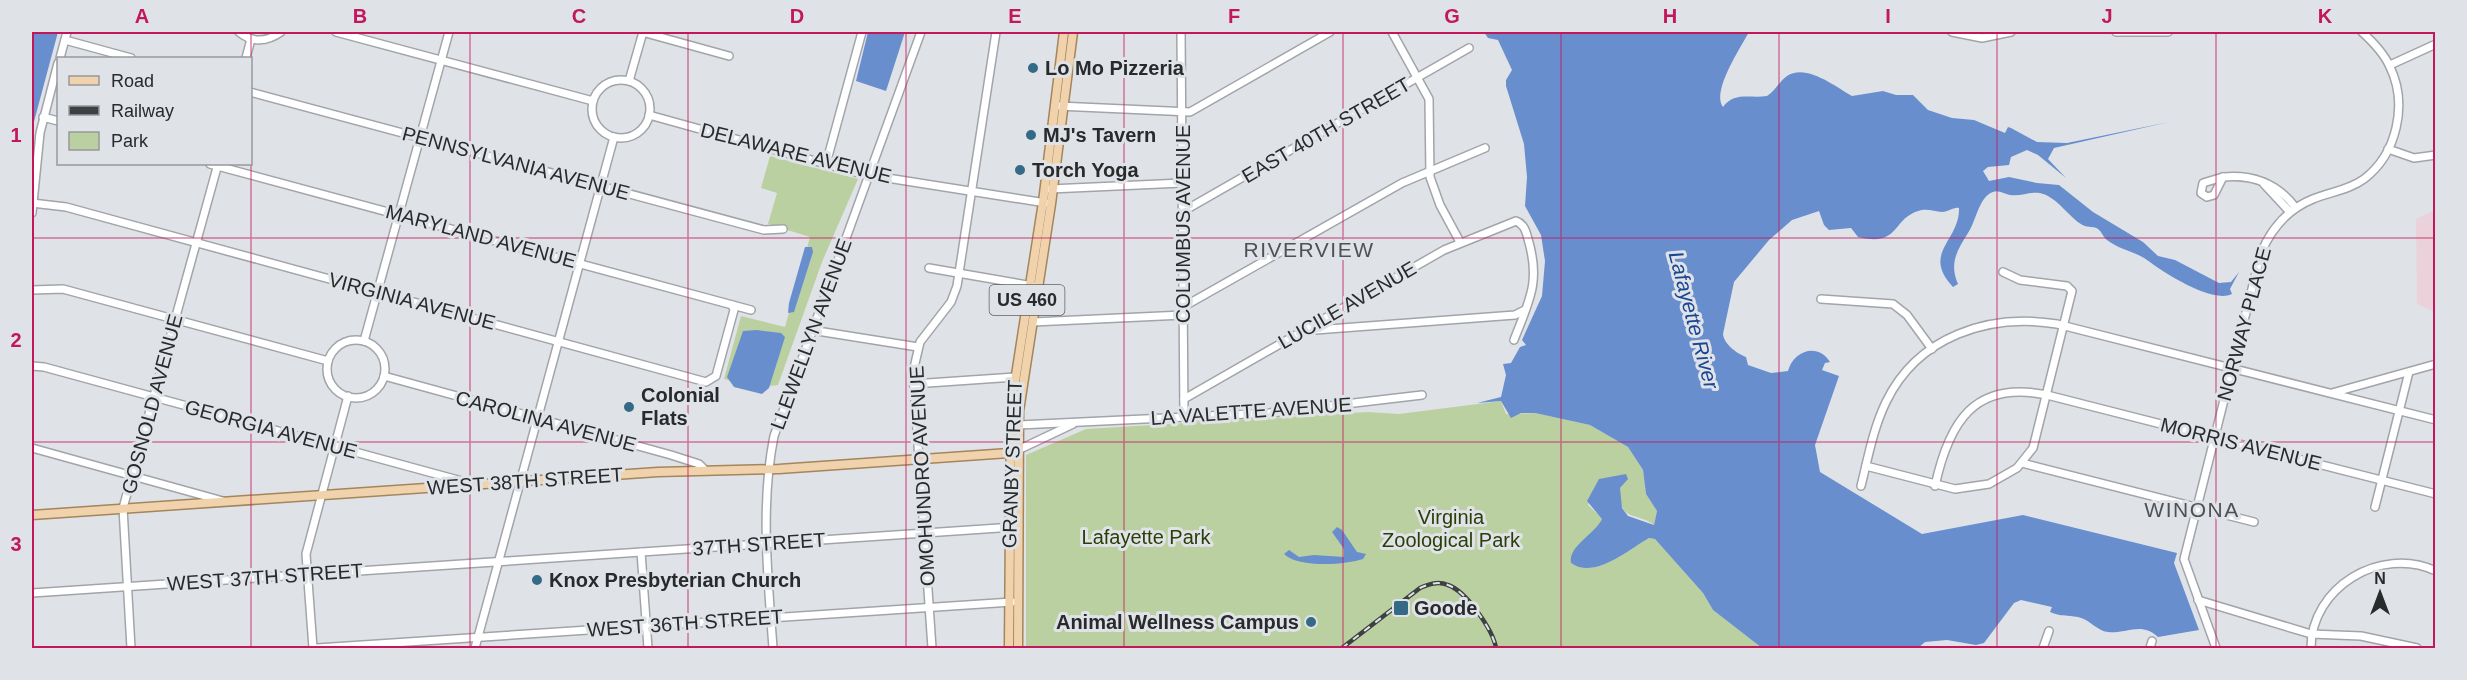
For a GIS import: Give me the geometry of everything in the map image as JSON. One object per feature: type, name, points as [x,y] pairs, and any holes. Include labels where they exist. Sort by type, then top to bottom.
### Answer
[{"type":"main road","name":"GRANBY STREET","points":[[1060,106],[1064,32]]},
{"type":"main road","name":"GRANBY STREET","points":[[1009,648],[1013,602],[1014,452],[1011,407],[1034,286],[1073,32]]},
{"type":"main road","name":"GRANBY STREET","points":[[1014,452],[1033,322],[1034,286]]},
{"type":"main road","name":"WEST 38TH STREET","points":[[32,515],[521,481],[919,461],[1014,452]]},
{"type":"main road","name":"GRANBY STREET","points":[[1013,602],[1018,648]]},
{"type":"street","points":[[60,57],[67,32]]},
{"type":"street","points":[[239,32],[251,39],[269,39],[280,32]]},
{"type":"street","points":[[336,32],[593,101]]},
{"type":"street","points":[[364,341],[449,32]]},
{"type":"street","points":[[630,81],[642,32],[729,56]]},
{"type":"street","points":[[826,164],[862,32]]},
{"type":"street","name":"LLEWELLYN AVENUE","points":[[773,648],[766,544],[767,469],[774,436],[867,175],[921,32]]},
{"type":"street","name":"OMOHUNDRO AVENUE","points":[[932,648],[913,384],[918,347],[951,302],[959,274],[996,32]]},
{"type":"street","name":"COLUMBUS AVENUE","points":[[1181,32],[1184,417]]},
{"type":"street","points":[[1060,106],[1190,112],[1330,32]]},
{"type":"street","points":[[1392,32],[1418,77],[1430,107],[1430,177],[1440,205],[1460,242]]},
{"type":"street","points":[[1952,32],[1982,38],[2011,32]]},
{"type":"street","points":[[2116,32],[2168,32]]},
{"type":"street","name":"NORWAY PLACE","points":[[2216,648],[2184,559],[2261,253],[2270,234],[2293,210],[2356,184],[2372,172],[2388,149],[2398,112],[2397,88],[2390,65],[2362,32]]},
{"type":"street","points":[[246,57],[251,39]]},
{"type":"street","points":[[65,40],[127,57]]},
{"type":"street","points":[[2390,65],[2436,44]]},
{"type":"street","name":"EAST 40TH STREET","points":[[1182,212],[1469,48]]},
{"type":"street","points":[[32,213],[44,117],[57,67]]},
{"type":"street","points":[[630,81],[645,93],[650,105],[649,115],[643,128],[633,136],[614,137],[604,133],[596,124],[592,112],[593,101],[598,92],[608,83],[630,81]]},
{"type":"street","name":"PENNSYLVANIA AVENUE","points":[[252,93],[764,230],[783,229]]},
{"type":"street","name":"DELAWARE AVENUE","points":[[649,115],[867,175],[1047,203]]},
{"type":"street","points":[[44,117],[57,122]]},
{"type":"street","points":[[475,648],[614,137]]},
{"type":"street","points":[[1033,322],[1183,311],[1355,209],[1430,169],[1485,148]]},
{"type":"street","points":[[2388,149],[2414,158],[2436,155]]},
{"type":"street","name":"GOSNOLD AVENUE","points":[[131,648],[123,508],[197,242],[215,165]]},
{"type":"street","name":"MARYLAND AVENUE","points":[[219,165],[751,310]]},
{"type":"street","points":[[2223,177],[2242,176],[2259,181],[2293,210]]},
{"type":"street","points":[[1049,189],[1182,183]]},
{"type":"street","name":"VIRGINIA AVENUE","points":[[32,203],[66,207],[710,381],[716,376],[729,333],[734,310],[732,305]]},
{"type":"street","name":"LUCILE AVENUE","points":[[1184,399],[1460,242],[1515,221],[1523,225],[1534,267],[1534,290],[1525,310]]},
{"type":"street","points":[[929,268],[1034,286]]},
{"type":"street","points":[[1866,466],[1935,486],[1955,489],[1980,487],[1998,480],[2022,463],[2032,448],[2072,291],[2069,287],[2020,280],[2003,272]]},
{"type":"street","points":[[32,290],[63,289],[328,361]]},
{"type":"street","points":[[1821,299],[1893,304],[1907,315],[1932,349]]},
{"type":"street","points":[[1308,328],[1315,330],[1515,315],[1525,310]]},
{"type":"street","points":[[1514,340],[1525,310]]},
{"type":"street","points":[[1861,486],[1879,419],[1893,390],[1911,367],[1932,349],[1959,332],[1990,322],[2035,320],[2064,326],[2436,420]]},
{"type":"street","points":[[812,330],[918,347]]},
{"type":"street","points":[[351,341],[364,341],[380,352],[385,364],[384,376],[373,392],[361,397],[348,396],[333,386],[328,374],[328,361],[339,346],[351,341]]},
{"type":"street","points":[[2330,394],[2436,364]]},
{"type":"street","name":"GEORGIA AVENUE","points":[[32,366],[44,367],[474,485]]},
{"type":"street","points":[[2375,507],[2409,372]]},
{"type":"street","name":"CAROLINA AVENUE","points":[[384,376],[690,461],[699,464],[705,470]]},
{"type":"street","points":[[913,384],[1015,377]]},
{"type":"street","name":"MORRIS AVENUE","points":[[1935,486],[1951,434],[1969,410],[1988,398],[2010,392],[2047,395],[2436,494]]},
{"type":"street","name":"LA VALETTE AVENUE","points":[[1018,425],[1269,413],[1422,395]]},
{"type":"street","points":[[315,648],[307,549],[348,396]]},
{"type":"street","name":"LA VALETTE AVENUE","points":[[1014,452],[1078,422]]},
{"type":"street","points":[[32,447],[226,501]]},
{"type":"street","points":[[2022,463],[2254,522]]},
{"type":"street","name":"37TH STREET","points":[[499,561],[1013,527]]},
{"type":"street","points":[[641,552],[648,648]]},
{"type":"street","name":"WEST 37TH STREET","points":[[32,593],[499,561]]},
{"type":"street","points":[[2311,648],[2311,634],[2324,604],[2340,586],[2360,573],[2395,564],[2420,565],[2436,571]]},
{"type":"street","points":[[2198,600],[2311,634],[2361,636],[2417,648]]},
{"type":"street","name":"WEST 36TH STREET","points":[[315,648],[1013,602]]},
{"type":"street","points":[[2043,648],[2049,631]]},
{"type":"shaded area","points":[[2435,210],[2435,312],[2417,304],[2416,219]]},
{"type":"green space","points":[[770,156],[858,179],[822,262],[778,385],[754,388],[724,379],[741,316],[785,327],[810,237],[768,224],[777,193],[761,188]]},
{"type":"green space","name":"Virginia Zoological Park","points":[[1501,401],[1506,414],[1535,413],[1590,425],[1628,447],[1643,470],[1646,494],[1657,511],[1654,525],[1630,514],[1622,507],[1620,488],[1627,479],[1599,481],[1588,505],[1603,519],[1595,531],[1576,550],[1571,563],[1580,567],[1600,566],[1649,538],[1655,539],[1703,593],[1713,610],[1762,648],[1026,648],[1026,455],[1086,429],[1368,412],[1399,414]]},
{"type":"water","points":[[32,32],[58,32],[32,129]]},
{"type":"water","points":[[868,32],[905,32],[886,91],[856,81]]},
{"type":"water","name":"Lafayette River","points":[[1484,32],[1749,32],[1724,81],[1720,100],[1723,107],[1738,97],[1767,96],[1787,76],[1803,72],[1821,78],[1852,96],[1883,91],[1896,95],[1913,95],[1928,110],[1952,118],[1974,120],[2005,133],[2008,127],[2037,142],[2067,143],[2169,122],[2054,148],[2048,159],[2066,178],[2038,155],[2027,150],[2011,157],[2009,165],[1988,167],[1983,171],[1989,181],[2009,177],[2059,185],[2093,212],[2143,242],[2158,256],[2175,260],[2219,283],[2231,282],[2239,272],[2230,289],[2232,294],[2213,295],[2188,285],[2143,257],[2111,243],[2096,228],[2080,224],[2057,202],[2046,195],[2037,193],[2010,195],[1995,191],[1985,197],[1958,251],[1954,270],[1958,284],[1953,287],[1944,275],[1941,256],[1958,219],[1959,208],[1942,212],[1918,211],[1903,220],[1888,236],[1872,239],[1858,237],[1851,228],[1829,230],[1824,225],[1819,211],[1792,220],[1769,240],[1734,282],[1723,334],[1731,348],[1746,357],[1748,365],[1771,373],[1788,371],[1795,358],[1806,352],[1819,352],[1830,362],[1825,363],[1822,370],[1839,376],[1815,445],[1820,472],[1922,534],[2023,515],[2177,553],[2174,563],[2199,630],[2158,637],[2152,632],[2140,629],[2108,632],[2100,630],[2082,618],[2050,612],[2052,607],[2021,600],[2014,603],[1984,643],[1976,645],[1947,640],[1925,642],[1918,648],[1762,648],[1713,610],[1703,593],[1655,539],[1649,538],[1600,566],[1580,567],[1571,563],[1574,551],[1602,519],[1587,501],[1599,479],[1626,474],[1628,479],[1620,488],[1622,508],[1628,516],[1654,525],[1657,511],[1646,494],[1643,470],[1628,447],[1590,425],[1535,413],[1521,413],[1511,418],[1501,401],[1477,403],[1501,397],[1506,375],[1503,364],[1511,363],[1520,347],[1526,345],[1522,340],[1542,296],[1545,261],[1541,235],[1525,206],[1527,177],[1524,144],[1506,86],[1506,80],[1512,70],[1498,40],[1488,38]]},
{"type":"water","points":[[805,247],[812,247],[813,252],[794,312],[788,313],[789,303]]},
{"type":"water","points":[[743,331],[781,333],[785,337],[769,388],[762,394],[734,387],[727,377]]},
{"type":"water","points":[[1337,527],[1342,530],[1357,552],[1366,554],[1363,559],[1322,564],[1300,562],[1284,554],[1289,550],[1299,557],[1314,555],[1344,557],[1344,549],[1332,532]]},
{"type":"railway","points":[[1342,648],[1420,588],[1437,583],[1455,589],[1463,595],[1478,612],[1490,631],[1496,648]]},
{"type":"place","name":"Lo Mo Pizzeria","points":[[1033,68]]},
{"type":"place","name":"MJ's Tavern","points":[[1031,135]]},
{"type":"place","name":"Torch Yoga","points":[[1020,170]]},
{"type":"place","name":"Colonial Flats","points":[[629,407]]},
{"type":"place","name":"Knox Presbyterian Church","points":[[537,580]]},
{"type":"place","name":"Goode","points":[[1401,608]]},
{"type":"place","name":"Animal Wellness Campus","points":[[1311,622]]},
{"type":"district","name":"RIVERVIEW","points":[[1309,249]]},
{"type":"district","name":"WINONA","points":[[2192,509]]},
{"type":"park label","name":"Lafayette Park","points":[[1146,537]]}]
